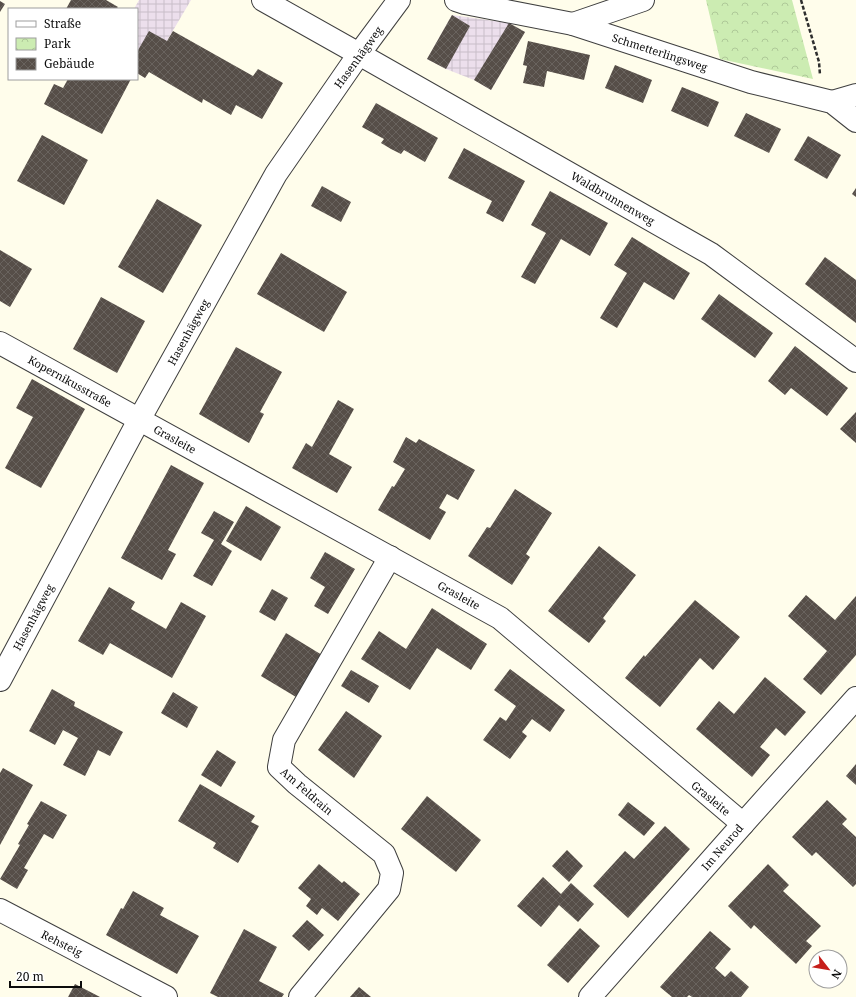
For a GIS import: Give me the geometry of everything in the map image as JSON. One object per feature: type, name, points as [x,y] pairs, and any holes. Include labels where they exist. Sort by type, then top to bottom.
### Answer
[{"type":"street","name":"Waldbrunnenweg","points":[[263,0],[711,254],[856,361]]},
{"type":"street","name":"Hasenhägweg","points":[[0,680],[139,420],[276,174],[359,54],[399,0]]},
{"type":"street","name":"Schmetterlingsweg","points":[[456,0],[464,3],[573,24],[751,82],[827,101],[856,121]]},
{"type":"street","points":[[573,24],[643,0]]},
{"type":"street","points":[[827,101],[856,95]]},
{"type":"street","name":"Kopernikusstraße","points":[[0,343],[139,420]]},
{"type":"street","name":"Grasleite","points":[[139,420],[500,618],[743,824]]},
{"type":"street","name":"Am Feldrain","points":[[300,997],[389,889],[392,873],[384,854],[297,784],[279,767],[284,740],[390,557]]},
{"type":"street","name":"Im Neurod","points":[[590,997],[856,698]]},
{"type":"street","name":"Rehsteig","points":[[0,910],[166,997]]},
{"type":"path","points":[[801,0],[819,62],[827,101]]},
{"type":"shaded area","points":[[139,0],[191,0],[145,78],[138,74],[138,8],[135,8]]},
{"type":"shaded area","points":[[452,15],[509,23],[525,32],[491,90],[474,80],[446,69],[427,59]]},
{"type":"green space","points":[[706,0],[792,0],[813,79],[720,59]]},
{"type":"building","points":[[71,0],[106,0],[118,7],[117,8],[67,8]]},
{"type":"building","points":[[0,1],[5,4],[0,12]]},
{"type":"building","points":[[452,15],[470,26],[446,69],[427,59]]},
{"type":"building","points":[[509,23],[525,32],[491,90],[474,80]]},
{"type":"building","points":[[149,31],[167,41],[173,31],[253,76],[258,69],[283,83],[262,119],[236,105],[231,115],[203,99],[202,103],[149,72],[145,78],[138,74],[138,50]]},
{"type":"building","points":[[528,41],[590,55],[584,80],[547,71],[544,87],[523,83],[527,66],[523,65]]},
{"type":"building","points":[[615,65],[652,80],[643,103],[605,88]]},
{"type":"building","points":[[67,80],[130,80],[102,134],[44,104],[54,84],[63,88]]},
{"type":"building","points":[[682,87],[719,102],[708,127],[671,111]]},
{"type":"building","points":[[376,103],[438,138],[425,162],[404,150],[401,154],[391,149],[381,143],[384,139],[362,127]]},
{"type":"building","points":[[746,113],[781,129],[769,153],[734,136]]},
{"type":"building","points":[[42,135],[88,160],[64,205],[17,181]]},
{"type":"building","points":[[808,136],[841,155],[827,179],[794,160]]},
{"type":"building","points":[[464,148],[525,181],[503,222],[486,213],[492,201],[448,178]]},
{"type":"building","points":[[322,186],[351,202],[341,222],[311,206]]},
{"type":"building","points":[[856,188],[856,197],[852,194]]},
{"type":"building","points":[[550,191],[608,223],[590,256],[561,239],[535,284],[521,277],[546,233],[531,225]]},
{"type":"building","points":[[157,199],[202,225],[163,293],[118,267]]},
{"type":"building","points":[[632,237],[690,273],[674,300],[644,282],[617,328],[600,318],[627,273],[614,265]]},
{"type":"building","points":[[0,250],[32,269],[10,307],[0,301]]},
{"type":"building","points":[[281,253],[347,292],[324,332],[257,294]]},
{"type":"building","points":[[825,257],[856,280],[856,323],[805,284]]},
{"type":"building","points":[[719,294],[773,333],[755,358],[701,319]]},
{"type":"building","points":[[101,297],[145,321],[117,373],[73,349]]},
{"type":"building","points":[[795,346],[848,388],[827,416],[791,388],[785,395],[768,381]]},
{"type":"building","points":[[236,347],[282,372],[260,412],[264,414],[249,443],[199,414]]},
{"type":"building","points":[[32,379],[85,409],[41,488],[5,468],[33,417],[16,408]]},
{"type":"building","points":[[338,400],[354,409],[329,454],[352,467],[337,493],[292,468],[306,443],[312,447]]},
{"type":"building","points":[[856,412],[856,443],[840,429]]},
{"type":"building","points":[[406,437],[416,443],[419,439],[475,470],[458,500],[447,494],[439,508],[446,512],[430,540],[378,510],[392,486],[394,487],[405,469],[393,462]]},
{"type":"building","points":[[171,465],[204,483],[168,550],[176,554],[162,580],[121,558]]},
{"type":"building","points":[[515,489],[552,513],[526,554],[530,557],[512,585],[468,556],[487,527],[490,528]]},
{"type":"building","points":[[246,506],[281,527],[261,561],[226,541]]},
{"type":"building","points":[[214,511],[234,522],[221,544],[232,551],[212,586],[193,576],[214,540],[201,533]]},
{"type":"building","points":[[599,546],[636,575],[603,618],[606,621],[589,643],[548,611]]},
{"type":"building","points":[[325,552],[355,569],[328,614],[314,606],[325,587],[310,578]]},
{"type":"building","points":[[109,587],[135,602],[131,609],[166,629],[181,602],[206,616],[172,678],[110,643],[103,655],[78,641]]},
{"type":"building","points":[[272,589],[288,598],[275,621],[259,612]]},
{"type":"building","points":[[806,595],[835,620],[856,596],[856,655],[821,695],[803,679],[827,651],[788,616]]},
{"type":"building","points":[[695,600],[740,637],[713,670],[700,658],[660,707],[625,678],[644,655],[645,657]]},
{"type":"building","points":[[432,608],[487,644],[471,670],[437,648],[410,690],[361,659],[379,631],[406,649]]},
{"type":"building","points":[[286,633],[322,655],[296,697],[261,676]]},
{"type":"building","points":[[510,669],[565,710],[550,732],[532,719],[522,732],[527,736],[510,759],[483,740],[500,717],[506,721],[516,706],[494,690]]},
{"type":"building","points":[[351,670],[379,686],[369,703],[341,686]]},
{"type":"building","points":[[765,677],[806,712],[785,736],[776,728],[760,747],[770,755],[752,777],[696,729],[719,701],[734,714]]},
{"type":"building","points":[[52,689],[75,702],[74,706],[123,732],[110,756],[98,750],[85,776],[63,765],[78,738],[63,730],[55,745],[29,731]]},
{"type":"building","points":[[173,692],[198,707],[187,728],[161,713]]},
{"type":"building","points":[[346,711],[382,736],[354,778],[318,750]]},
{"type":"building","points":[[217,750],[236,762],[221,787],[201,775]]},
{"type":"building","points":[[856,764],[856,785],[846,776]]},
{"type":"building","points":[[3,768],[33,785],[0,845],[0,773]]},
{"type":"building","points":[[200,784],[255,816],[251,822],[259,826],[238,863],[213,848],[216,843],[178,821]]},
{"type":"building","points":[[427,796],[481,840],[456,872],[401,829]]},
{"type":"building","points":[[827,800],[847,819],[842,824],[856,837],[856,884],[853,887],[816,852],[812,856],[792,837]]},
{"type":"building","points":[[41,801],[67,815],[53,839],[44,834],[24,868],[28,870],[17,889],[0,879],[20,845],[18,844],[29,825],[27,824]]},
{"type":"building","points":[[628,802],[655,823],[644,836],[618,815]]},
{"type":"building","points":[[665,826],[690,849],[628,918],[593,886],[625,851],[634,859]]},
{"type":"building","points":[[567,850],[583,866],[569,882],[552,866]]},
{"type":"building","points":[[319,864],[342,883],[344,881],[360,894],[338,921],[322,908],[317,915],[306,906],[311,899],[298,888]]},
{"type":"building","points":[[768,864],[789,885],[783,891],[821,926],[806,941],[812,946],[796,964],[754,925],[751,929],[728,906]]},
{"type":"building","points":[[543,877],[561,894],[571,883],[594,904],[578,922],[559,905],[541,927],[517,906]]},
{"type":"building","points":[[133,891],[164,908],[160,915],[199,936],[177,974],[106,935],[121,908],[123,909]]},
{"type":"building","points":[[307,920],[324,935],[309,951],[292,936]]},
{"type":"building","points":[[580,928],[600,946],[568,983],[547,965]]},
{"type":"building","points":[[244,929],[277,947],[259,981],[284,994],[282,997],[218,997],[210,993]]},
{"type":"building","points":[[710,931],[731,949],[715,968],[725,977],[731,971],[749,987],[741,997],[692,997],[689,995],[687,997],[672,997],[660,987]]},
{"type":"building","points":[[75,984],[100,997],[68,997]]},
{"type":"building","points":[[359,987],[371,997],[350,997]]}]
